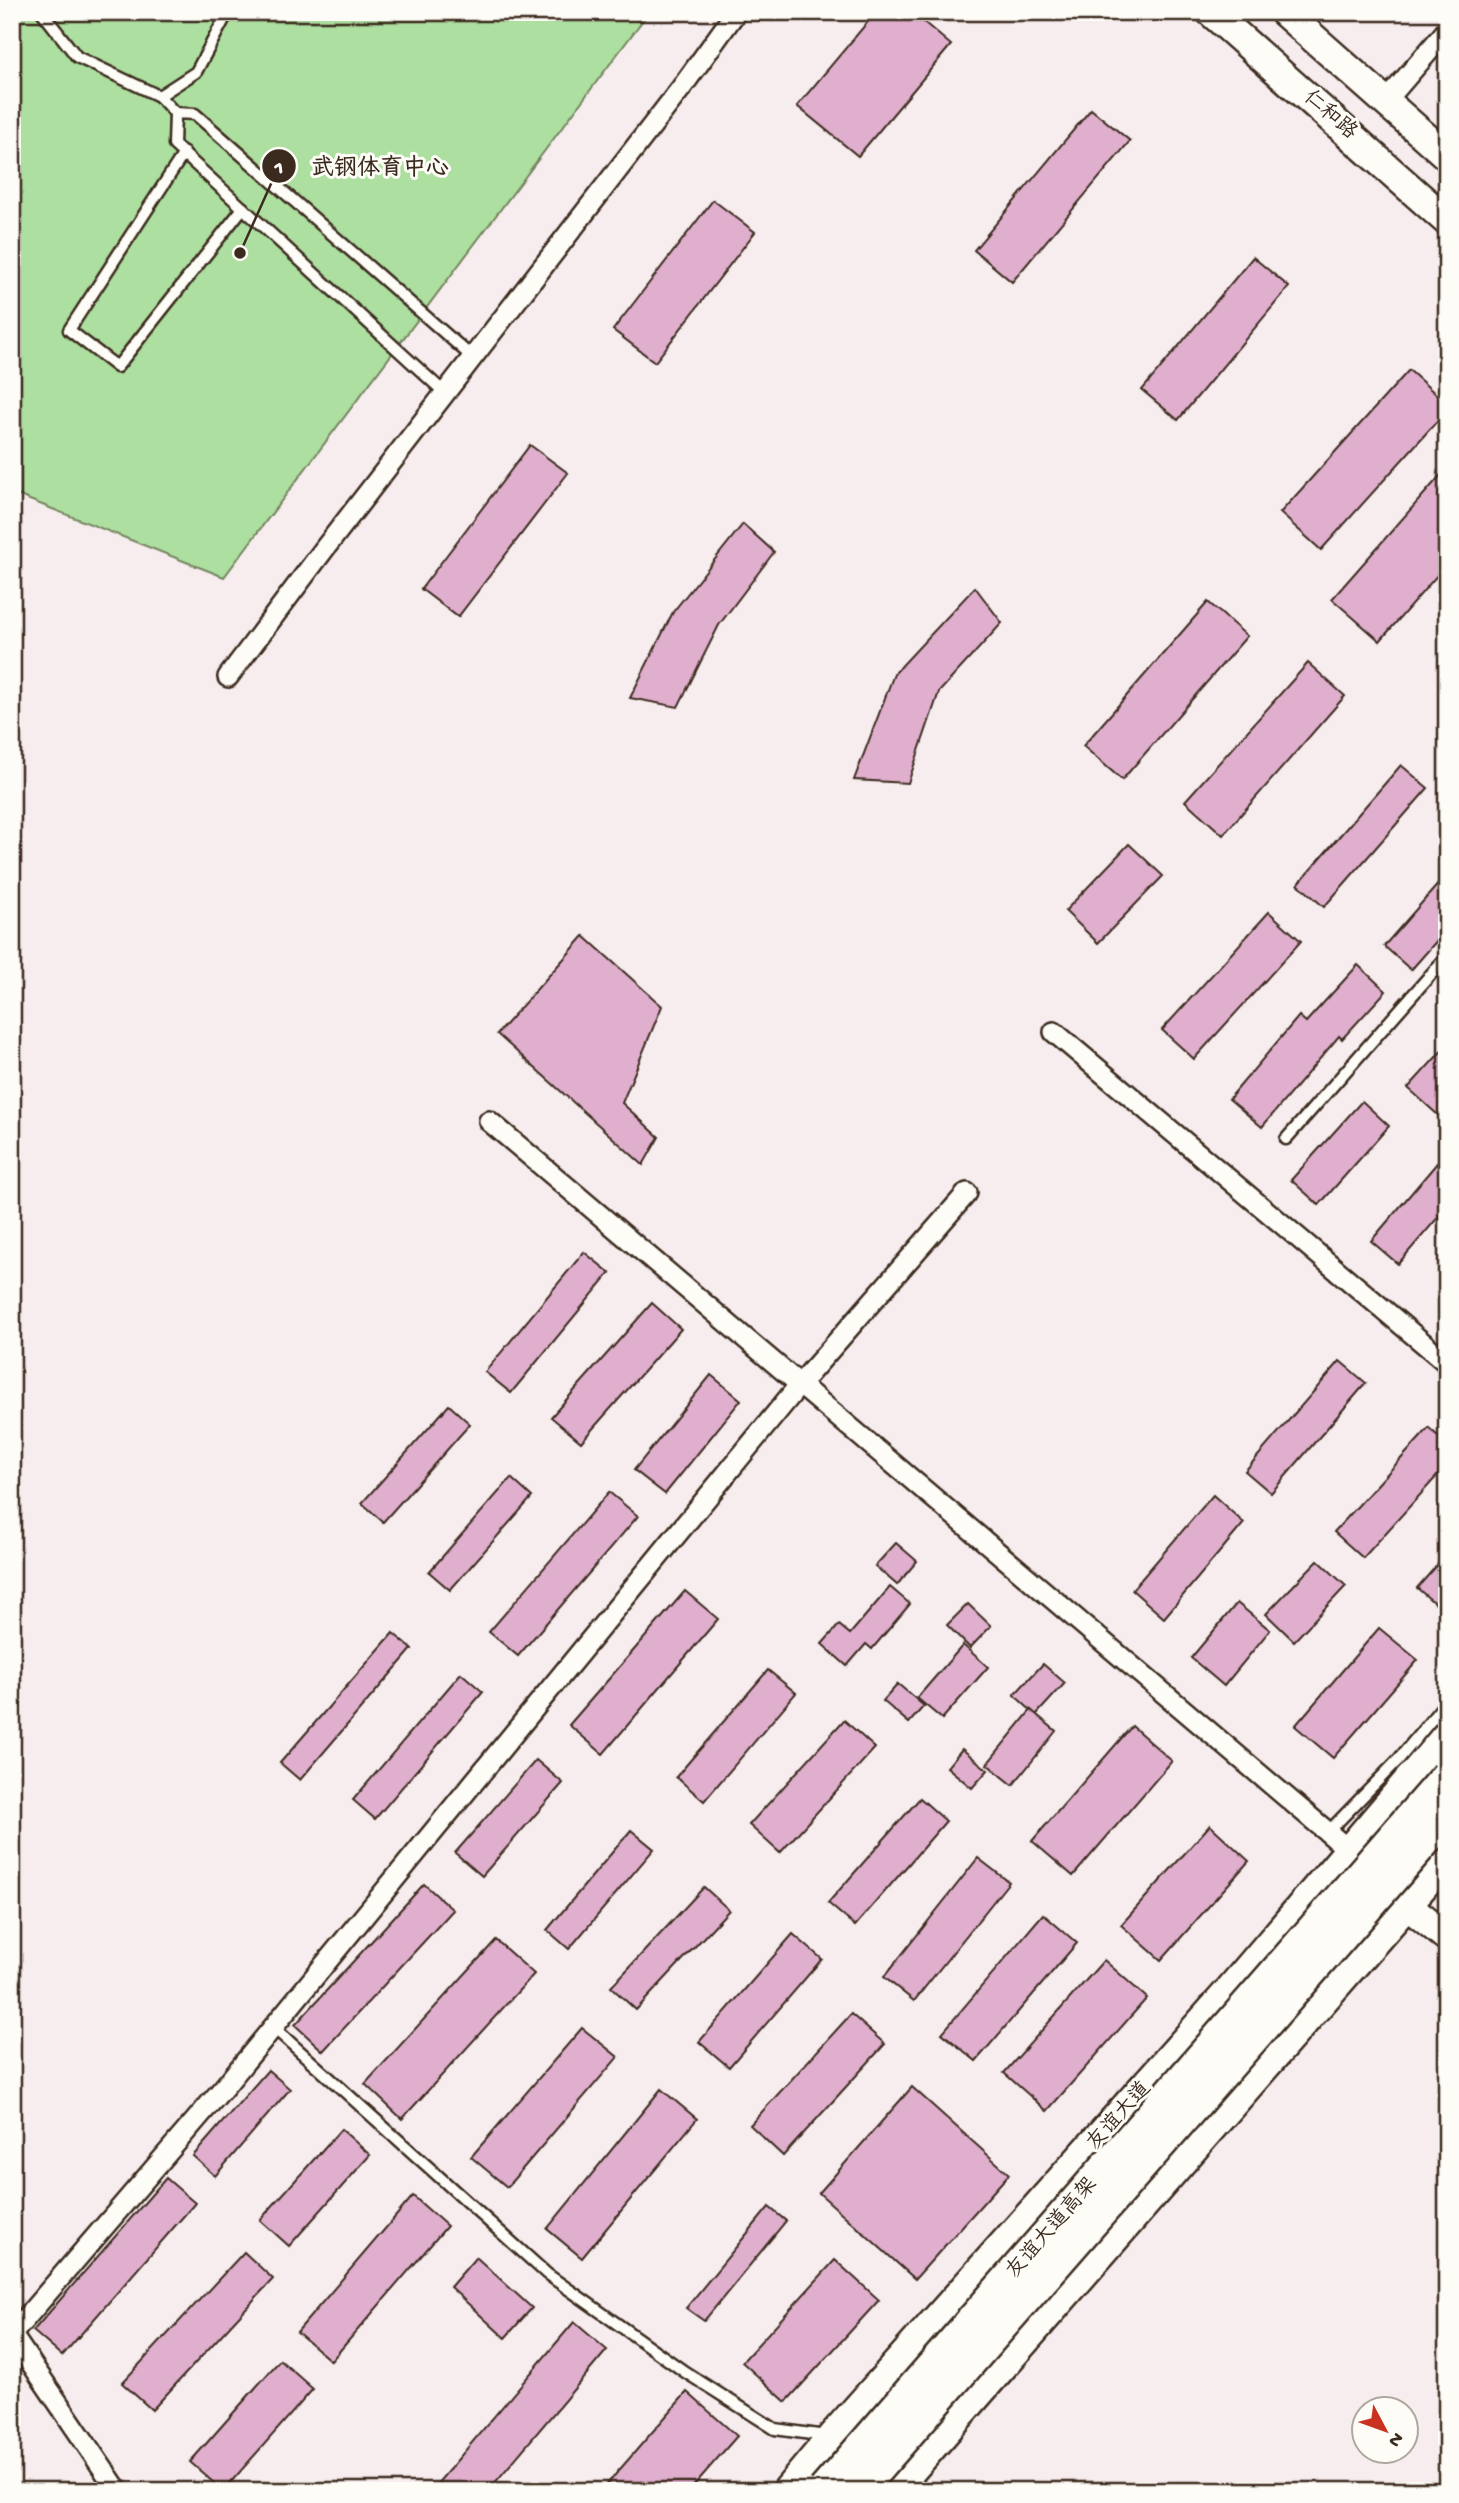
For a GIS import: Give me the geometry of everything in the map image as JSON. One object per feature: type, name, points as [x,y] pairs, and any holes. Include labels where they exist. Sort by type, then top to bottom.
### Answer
[{"type":"main road","name":"仁和路","points":[[1211,12],[1447,221]]},
{"type":"main road","points":[[1284,12],[1447,156]]},
{"type":"main road","name":"友谊大道","points":[[789,2491],[1226,1997],[1339,1841],[1447,1738]]},
{"type":"main road","name":"友谊大道高架","points":[[824,2491],[1447,1776]]},
{"type":"main road","name":"友谊大道高架","points":[[857,2491],[1447,1815]]},
{"type":"main road","points":[[891,2491],[1447,1856]]},
{"type":"main road","points":[[1406,1904],[1447,1937]]},
{"type":"street","points":[[228,677],[673,98],[736,12]]},
{"type":"street","points":[[1386,101],[1447,30]]},
{"type":"street","points":[[1054,1032],[1447,1363]]},
{"type":"street","points":[[489,1121],[1339,1841],[1406,1904]]},
{"type":"street","points":[[118,2491],[12,2335],[273,2028],[800,1384],[967,1193]]},
{"type":"lane","points":[[42,12],[77,57],[159,96],[175,113],[195,114],[472,357]]},
{"type":"lane","points":[[159,96],[196,72],[228,12]]},
{"type":"lane","points":[[175,113],[174,145],[445,393]]},
{"type":"lane","points":[[184,153],[69,330],[117,367],[243,208]]},
{"type":"lane","points":[[1286,1139],[1447,956]]},
{"type":"lane","points":[[1339,1841],[1398,1760],[1447,1701]]},
{"type":"lane","points":[[273,2028],[547,2274],[685,2372],[775,2429],[834,2437]]},
{"type":"green space","points":[[12,12],[649,12],[224,577],[12,493]]},
{"type":"building","points":[[876,12],[912,12],[951,45],[858,156],[797,106]]},
{"type":"building","points":[[1091,109],[1130,141],[1012,282],[974,250]]},
{"type":"building","points":[[713,200],[755,232],[655,362],[613,330]]},
{"type":"building","points":[[1253,257],[1289,287],[1178,420],[1142,390]]},
{"type":"building","points":[[1409,370],[1447,404],[1447,410],[1321,550],[1280,513]]},
{"type":"building","points":[[530,445],[568,473],[458,617],[421,589]]},
{"type":"building","points":[[1447,468],[1447,564],[1380,641],[1332,599]]},
{"type":"building","points":[[743,524],[774,552],[719,625],[678,707],[630,698],[673,612]]},
{"type":"building","points":[[975,587],[1002,623],[939,692],[908,783],[854,780],[894,674]]},
{"type":"building","points":[[1208,602],[1247,636],[1122,780],[1083,746]]},
{"type":"building","points":[[1308,663],[1345,696],[1223,835],[1185,801]]},
{"type":"building","points":[[1401,765],[1428,788],[1324,907],[1298,884]]},
{"type":"building","points":[[1129,844],[1163,876],[1098,943],[1065,911]]},
{"type":"building","points":[[1447,874],[1447,929],[1411,970],[1384,946]]},
{"type":"building","points":[[1269,912],[1301,941],[1194,1059],[1162,1030]]},
{"type":"building","points":[[584,936],[662,1006],[622,1103],[659,1137],[643,1165],[497,1034]]},
{"type":"building","points":[[1358,965],[1386,991],[1342,1039],[1339,1036],[1262,1127],[1229,1099],[1299,1016],[1306,1022]]},
{"type":"building","points":[[1447,1045],[1447,1105],[1438,1115],[1408,1088]]},
{"type":"building","points":[[1362,1101],[1389,1126],[1319,1205],[1291,1180]]},
{"type":"building","points":[[1437,1163],[1447,1171],[1447,1207],[1398,1264],[1371,1241]]},
{"type":"building","points":[[584,1252],[610,1273],[511,1393],[485,1372]]},
{"type":"building","points":[[652,1303],[681,1329],[581,1442],[551,1417]]},
{"type":"building","points":[[1340,1361],[1366,1383],[1271,1493],[1245,1471]]},
{"type":"building","points":[[711,1375],[741,1400],[665,1494],[634,1470]]},
{"type":"building","points":[[449,1405],[470,1424],[383,1522],[362,1503]]},
{"type":"building","points":[[1429,1428],[1447,1444],[1447,1465],[1363,1558],[1334,1532]]},
{"type":"building","points":[[511,1478],[532,1497],[450,1590],[429,1572]]},
{"type":"building","points":[[609,1492],[638,1516],[518,1656],[489,1632]]},
{"type":"building","points":[[1213,1495],[1244,1523],[1164,1618],[1132,1590]]},
{"type":"building","points":[[896,1543],[917,1561],[897,1585],[875,1566]]},
{"type":"building","points":[[1447,1554],[1447,1614],[1417,1588]]},
{"type":"building","points":[[1318,1560],[1346,1586],[1294,1641],[1266,1614]]},
{"type":"building","points":[[890,1587],[910,1604],[872,1649],[866,1644],[847,1666],[822,1644],[839,1625],[850,1634]]},
{"type":"building","points":[[685,1591],[718,1619],[603,1754],[569,1725]]},
{"type":"building","points":[[1237,1603],[1270,1630],[1224,1686],[1191,1658]]},
{"type":"building","points":[[968,1604],[991,1626],[970,1648],[947,1625]]},
{"type":"building","points":[[1379,1628],[1418,1660],[1333,1758],[1295,1726]]},
{"type":"building","points":[[393,1633],[412,1649],[300,1780],[280,1763]]},
{"type":"building","points":[[963,1645],[988,1667],[942,1719],[917,1698]]},
{"type":"building","points":[[1043,1664],[1065,1683],[1036,1715],[1014,1695]]},
{"type":"building","points":[[768,1670],[796,1693],[704,1801],[676,1777]]},
{"type":"building","points":[[461,1673],[483,1692],[375,1819],[353,1800]]},
{"type":"building","points":[[898,1684],[924,1706],[909,1723],[883,1701]]},
{"type":"building","points":[[1031,1710],[1056,1731],[1013,1785],[987,1764]]},
{"type":"building","points":[[844,1720],[875,1748],[780,1853],[749,1825]]},
{"type":"building","points":[[1132,1726],[1172,1761],[1073,1876],[1032,1841]]},
{"type":"building","points":[[962,1749],[988,1770],[972,1788],[947,1767]]},
{"type":"building","points":[[536,1760],[563,1783],[482,1876],[455,1853]]},
{"type":"building","points":[[920,1798],[946,1821],[855,1926],[828,1903]]},
{"type":"building","points":[[1210,1825],[1249,1861],[1161,1960],[1121,1925]]},
{"type":"building","points":[[631,1830],[654,1849],[569,1949],[547,1930]]},
{"type":"building","points":[[978,1858],[1009,1882],[914,2001],[884,1977]]},
{"type":"building","points":[[424,1884],[453,1910],[323,2051],[295,2025]]},
{"type":"building","points":[[704,1887],[729,1910],[636,2010],[611,1987]]},
{"type":"building","points":[[1043,1914],[1077,1943],[976,2061],[942,2033]]},
{"type":"building","points":[[793,1934],[822,1959],[729,2067],[699,2042]]},
{"type":"building","points":[[496,1940],[534,1974],[402,2119],[365,2084]]},
{"type":"building","points":[[1104,1960],[1147,1998],[1047,2111],[1004,2073]]},
{"type":"building","points":[[851,2014],[885,2044],[783,2156],[750,2125]]},
{"type":"building","points":[[582,2028],[618,2057],[507,2187],[471,2157]]},
{"type":"building","points":[[268,2070],[290,2089],[215,2176],[193,2156]]},
{"type":"building","points":[[912,2087],[1009,2174],[915,2279],[819,2193]]},
{"type":"building","points":[[661,2089],[697,2119],[582,2258],[547,2229]]},
{"type":"building","points":[[341,2129],[370,2155],[289,2246],[260,2220]]},
{"type":"building","points":[[166,2178],[195,2203],[62,2356],[33,2331]]},
{"type":"building","points":[[413,2196],[447,2226],[331,2361],[297,2332]]},
{"type":"building","points":[[769,2207],[786,2221],[704,2321],[686,2308]]},
{"type":"building","points":[[244,2252],[273,2279],[152,2410],[122,2383]]},
{"type":"building","points":[[476,2257],[532,2308],[505,2338],[450,2287]]},
{"type":"building","points":[[835,2260],[879,2300],[786,2402],[742,2362]]},
{"type":"building","points":[[574,2322],[607,2350],[488,2491],[431,2491]]},
{"type":"building","points":[[280,2360],[313,2389],[223,2491],[190,2462]]},
{"type":"building","points":[[687,2392],[737,2436],[689,2491],[601,2491]]},
{"type":"place","name":"武钢体育中心","points":[[240,253]]}]
